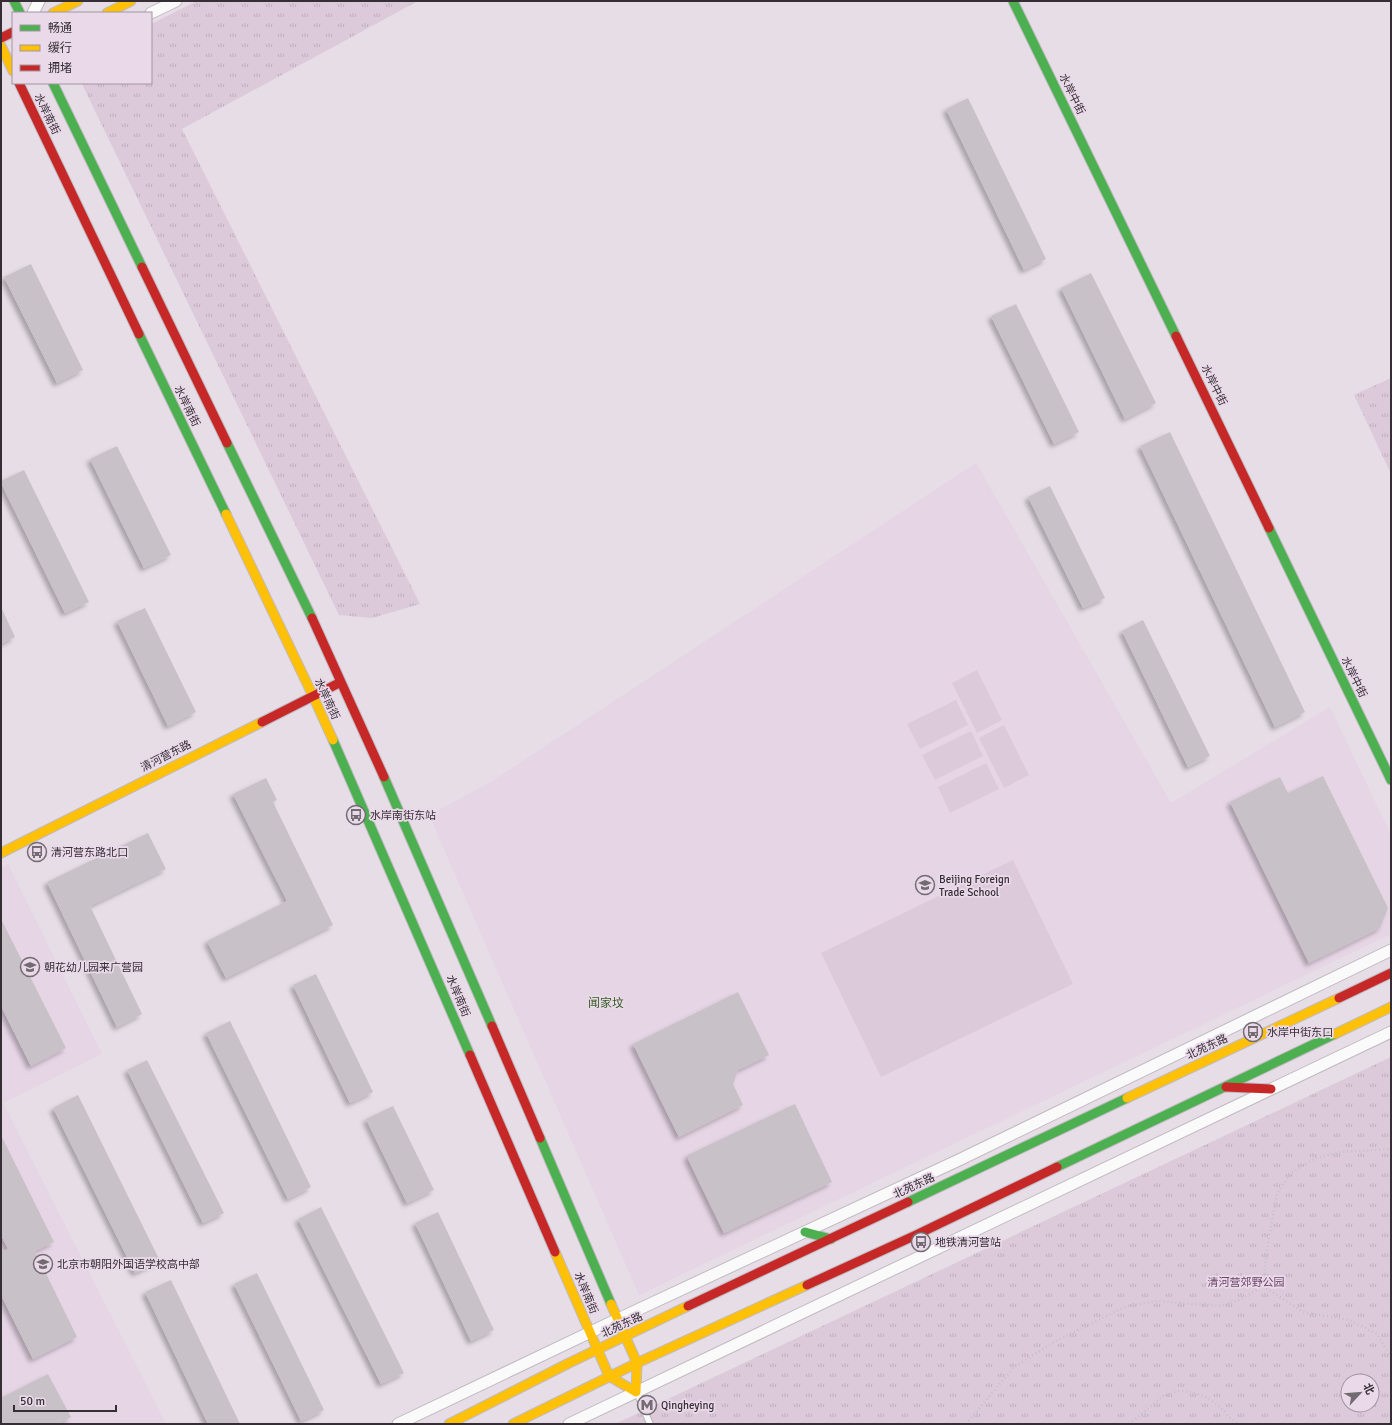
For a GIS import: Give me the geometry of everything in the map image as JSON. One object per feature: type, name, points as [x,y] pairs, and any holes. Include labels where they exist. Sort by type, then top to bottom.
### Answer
[{"type":"street","points":[[14,1],[20,12]]},
{"type":"street","points":[[34,12],[39,1]]},
{"type":"street","points":[[55,12],[78,1]]},
{"type":"street","points":[[109,12],[131,1]]},
{"type":"street","points":[[152,13],[176,1]]},
{"type":"street","name":"水岸中街","points":[[1013,1],[1391,780]]},
{"type":"street","points":[[1,38],[12,32]]},
{"type":"street","points":[[1,46],[8,63]]},
{"type":"street","name":"水岸南街","points":[[19,84],[313,696],[609,1376]]},
{"type":"street","name":"水岸南街","points":[[53,84],[304,603],[380,768],[637,1362],[636,1392]]},
{"type":"street","name":"清河营东路","points":[[1,853],[341,682]]},
{"type":"street","points":[[398,1424],[618,1318],[961,1159],[1391,950]]},
{"type":"street","name":"北苑东路","points":[[449,1424],[597,1350],[1391,973]]},
{"type":"street","points":[[513,1424],[637,1362],[916,1235],[1391,1007]]},
{"type":"street","points":[[569,1424],[1391,1032]]},
{"type":"street","points":[[1224,1087],[1271,1089]]},
{"type":"street","points":[[805,1232],[831,1239]]},
{"type":"street","points":[[609,1376],[636,1392]]},
{"type":"lane","points":[[636,1392],[650,1424]]},
{"type":"path","points":[[1263,1286],[1267,1249],[1277,1194],[1291,1173],[1316,1158],[1342,1152],[1391,1149]]},
{"type":"path","points":[[1263,1286],[1303,1312],[1349,1320],[1376,1333],[1391,1356]]},
{"type":"path","points":[[967,1424],[1014,1367],[1054,1342],[1127,1306],[1157,1302],[1221,1306],[1242,1299],[1263,1286]]},
{"type":"path","points":[[1129,1424],[1163,1396],[1179,1391],[1192,1392],[1208,1398],[1238,1424]]},
{"type":"shaded area","name":"Beijing Foreign Trade School","points":[[976,463],[1171,803],[1330,707],[1391,835],[1391,934],[639,1295],[429,815],[491,782]]},
{"type":"shaded area","name":"北京市朝阳外国语学校高中部","points":[[8,864],[102,1054],[3,1103],[166,1424],[1,1424],[1,868]]},
{"type":"green space","points":[[197,1],[418,1],[182,129],[420,604],[372,618],[339,615],[82,84],[152,84],[152,24]]},
{"type":"green space","points":[[1391,378],[1391,474],[1354,395]]},
{"type":"green space","points":[[977,670],[1002,720],[977,733],[952,683]]},
{"type":"green space","points":[[956,700],[968,725],[920,749],[907,724]]},
{"type":"green space","points":[[1004,725],[1029,775],[1004,788],[979,738]]},
{"type":"green space","points":[[971,731],[983,756],[935,780],[922,755]]},
{"type":"green space","points":[[986,763],[999,789],[950,813],[938,787]]},
{"type":"green space","points":[[1013,860],[1073,984],[881,1077],[821,953]]},
{"type":"green space","name":"清河营郊野公园","points":[[1391,1057],[1391,1424],[615,1424]]},
{"type":"building","points":[[968,98],[1046,259],[1024,270],[946,109]]},
{"type":"building","points":[[31,264],[83,370],[57,383],[4,277]]},
{"type":"building","points":[[1091,273],[1156,403],[1125,419],[1061,288]]},
{"type":"building","points":[[1016,304],[1079,432],[1054,444],[991,316]]},
{"type":"building","points":[[1170,432],[1305,712],[1275,727],[1140,446]]},
{"type":"building","points":[[117,446],[171,555],[144,568],[90,459]]},
{"type":"building","points":[[24,470],[89,602],[65,613],[1,483],[1,481]]},
{"type":"building","points":[[1050,486],[1105,598],[1083,608],[1028,497]]},
{"type":"building","points":[[1,607],[15,637],[1,644]]},
{"type":"building","points":[[145,608],[196,712],[168,726],[117,621]]},
{"type":"building","points":[[1143,620],[1210,756],[1188,767],[1122,631]]},
{"type":"building","points":[[1323,776],[1388,908],[1380,928],[1309,963],[1230,802],[1280,777],[1288,793]]},
{"type":"building","points":[[266,778],[277,800],[273,802],[333,925],[226,978],[207,941],[287,901],[233,794]]},
{"type":"building","points":[[148,833],[166,869],[90,906],[142,1014],[117,1027],[47,882]]},
{"type":"building","points":[[1,919],[66,1048],[31,1066],[1,1006]]},
{"type":"building","points":[[316,974],[373,1092],[350,1103],[293,985]]},
{"type":"building","points":[[738,992],[769,1055],[738,1070],[733,1084],[743,1105],[679,1137],[633,1044]]},
{"type":"building","points":[[230,1021],[311,1187],[288,1199],[206,1033]]},
{"type":"building","points":[[147,1060],[224,1213],[203,1223],[127,1070]]},
{"type":"building","points":[[78,1095],[160,1261],[135,1273],[53,1108]]},
{"type":"building","points":[[795,1104],[832,1182],[724,1233],[688,1159],[688,1155]]},
{"type":"building","points":[[393,1106],[434,1190],[407,1203],[366,1119]]},
{"type":"building","points":[[1,1135],[54,1242],[35,1251],[77,1337],[33,1359],[1,1295],[1,1252],[8,1249],[1,1235]]},
{"type":"building","points":[[321,1207],[404,1373],[381,1384],[298,1219]]},
{"type":"building","points":[[438,1212],[494,1330],[471,1341],[415,1223]]},
{"type":"building","points":[[257,1273],[324,1410],[301,1421],[234,1284]]},
{"type":"building","points":[[171,1280],[240,1424],[208,1424],[145,1292]]},
{"type":"building","points":[[48,1374],[71,1417],[58,1424],[1,1424],[1,1398]]},
{"type":"traffic: fast","points":[[14,1],[20,12]]},
{"type":"traffic: fast","points":[[1013,1],[1176,336]]},
{"type":"traffic: fast","points":[[53,84],[142,267]]},
{"type":"traffic: fast","points":[[139,334],[226,514]]},
{"type":"traffic: fast","points":[[227,443],[312,618]]},
{"type":"traffic: fast","points":[[1269,528],[1391,780]]},
{"type":"traffic: fast","points":[[333,740],[470,1055]]},
{"type":"traffic: fast","points":[[384,777],[492,1026]]},
{"type":"traffic: fast","points":[[1057,1167],[1335,1034]]},
{"type":"traffic: fast","points":[[908,1202],[1127,1098]]},
{"type":"traffic: fast","points":[[540,1138],[611,1304]]},
{"type":"traffic: fast","points":[[805,1232],[831,1239]]},
{"type":"traffic: slow","points":[[55,12],[78,1]]},
{"type":"traffic: slow","points":[[109,12],[131,1]]},
{"type":"traffic: slow","points":[[1,46],[12,69]]},
{"type":"traffic: slow","points":[[226,514],[333,740]]},
{"type":"traffic: slow","points":[[1,853],[262,722]]},
{"type":"traffic: slow","points":[[1127,1098],[1339,998]]},
{"type":"traffic: slow","points":[[1335,1034],[1391,1007]]},
{"type":"traffic: slow","points":[[555,1252],[609,1376],[636,1392],[637,1363],[611,1304]]},
{"type":"traffic: slow","points":[[513,1424],[637,1363],[807,1285]]},
{"type":"traffic: slow","points":[[449,1424],[569,1363],[688,1306]]},
{"type":"traffic: jam","points":[[1,38],[12,32]]},
{"type":"traffic: jam","points":[[19,84],[139,334]]},
{"type":"traffic: jam","points":[[142,267],[227,443]]},
{"type":"traffic: jam","points":[[1176,336],[1269,528]]},
{"type":"traffic: jam","points":[[312,618],[384,777]]},
{"type":"traffic: jam","points":[[262,722],[341,682]]},
{"type":"traffic: jam","points":[[1339,998],[1391,973]]},
{"type":"traffic: jam","points":[[492,1026],[540,1138]]},
{"type":"traffic: jam","points":[[470,1055],[555,1252]]},
{"type":"traffic: jam","points":[[1226,1087],[1271,1089]]},
{"type":"traffic: jam","points":[[807,1285],[916,1235],[1057,1167]]},
{"type":"traffic: jam","points":[[688,1306],[908,1202]]},
{"type":"place","name":"水岸南街东站","points":[[356,815]]},
{"type":"place","name":"清河营东路北口","points":[[37,852]]},
{"type":"place","name":"Beijing Foreign Trade School","points":[[925,885]]},
{"type":"place","name":"朝花幼儿园来广营园","points":[[30,967]]},
{"type":"place","name":"水岸中街东口","points":[[1253,1032]]},
{"type":"place","name":"地铁清河营站","points":[[921,1242]]},
{"type":"place","name":"北京市朝阳外国语学校高中部","points":[[43,1264]]},
{"type":"place","name":"Qingheying","points":[[647,1405]]},
{"type":"district","name":"闻家坟","points":[[606,1003]]}]
